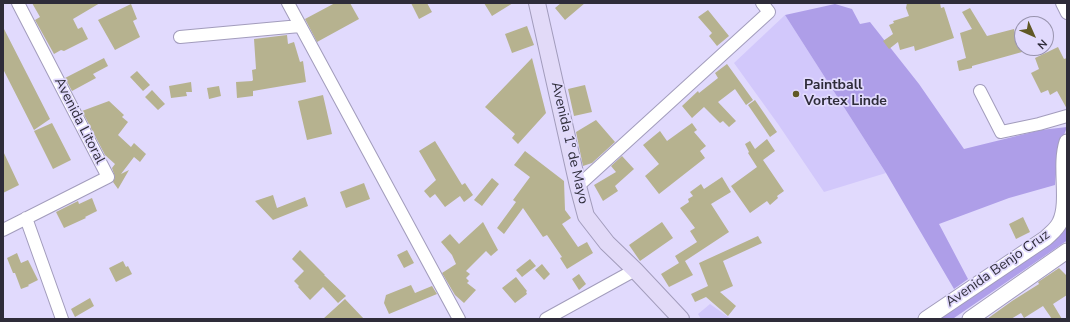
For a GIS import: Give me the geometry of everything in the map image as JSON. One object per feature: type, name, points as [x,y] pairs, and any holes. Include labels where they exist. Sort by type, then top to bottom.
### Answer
[{"type":"main road","name":"Avenida 1º de Mayo","points":[[537,3],[586,216],[607,243],[635,270],[681,319]]},
{"type":"street","name":"Avenida Litoral","points":[[3,230],[108,177],[18,3]]},
{"type":"street","points":[[288,3],[459,319]]},
{"type":"street","points":[[578,186],[770,12],[762,3]]},
{"type":"street","points":[[1062,3],[1067,13]]},
{"type":"street","points":[[180,37],[300,26]]},
{"type":"street","points":[[980,91],[1001,132],[1067,116]]},
{"type":"street","name":"Avenida Benjo Cruz","points":[[926,319],[1046,238],[1056,229],[1061,221],[1064,208],[1064,153],[1067,142]]},
{"type":"street","points":[[26,218],[62,319]]},
{"type":"street","name":"Avenida Benjo Cruz","points":[[970,319],[1067,251]]},
{"type":"street","points":[[546,319],[635,270]]},
{"type":"shaded area","points":[[835,4],[852,9],[860,24],[870,22],[919,84],[964,149],[1041,130],[1067,127],[1058,151],[1055,185],[1009,198],[939,224],[968,279],[954,289],[886,173],[785,15]]},
{"type":"shaded area","name":"Paintball Vortex Linde","points":[[785,15],[886,173],[824,192],[734,63]]},
{"type":"shaded area","points":[[710,304],[731,319],[701,319],[698,314]]},
{"type":"building","points":[[32,3],[100,3],[73,19],[78,29],[82,27],[88,39],[64,51],[61,50],[54,54],[35,20],[40,17]]},
{"type":"building","points":[[335,3],[350,3],[359,19],[317,42],[305,19]]},
{"type":"building","points":[[411,3],[427,3],[432,12],[419,19]]},
{"type":"building","points":[[484,3],[513,3],[492,16]]},
{"type":"building","points":[[561,3],[585,3],[565,20],[555,8]]},
{"type":"building","points":[[907,3],[940,3],[941,8],[944,7],[954,38],[915,51],[914,46],[900,50],[898,42],[889,49],[883,41],[893,34],[889,25],[894,23],[893,21],[909,16],[906,8]]},
{"type":"building","points":[[131,4],[137,19],[133,21],[140,37],[115,50],[98,20]]},
{"type":"building","points":[[970,8],[987,36],[1014,29],[1014,54],[959,71],[957,61],[966,58],[960,33],[972,29],[962,12]]},
{"type":"building","points":[[708,10],[729,36],[717,46],[709,36],[712,33],[698,17]]},
{"type":"building","points":[[527,26],[534,45],[512,53],[505,34]]},
{"type":"building","points":[[3,27],[50,119],[34,130],[3,69]]},
{"type":"building","points":[[287,35],[288,44],[294,42],[300,62],[303,61],[306,82],[253,91],[253,96],[237,98],[236,82],[253,80],[252,70],[256,69],[254,39]]},
{"type":"building","points":[[1058,47],[1064,59],[1067,58],[1067,109],[1057,91],[1050,95],[1048,90],[1041,93],[1031,73],[1039,69],[1035,58],[1039,56],[1054,56],[1054,49]]},
{"type":"building","points":[[104,58],[108,66],[93,74],[96,78],[72,91],[65,78]]},
{"type":"building","points":[[532,58],[546,113],[518,144],[512,138],[515,134],[485,107]]},
{"type":"building","points":[[727,64],[753,100],[746,105],[735,89],[718,102],[736,121],[729,127],[723,121],[720,123],[704,107],[692,118],[682,106],[698,91],[699,93],[718,78],[715,73]]},
{"type":"building","points":[[137,71],[150,85],[143,91],[130,77]]},
{"type":"building","points":[[191,82],[192,92],[186,92],[187,96],[171,98],[169,86]]},
{"type":"building","points":[[585,85],[592,112],[574,116],[568,89]]},
{"type":"building","points":[[219,86],[221,96],[209,99],[207,88]]},
{"type":"building","points":[[152,90],[165,104],[158,110],[145,97]]},
{"type":"building","points":[[323,95],[332,134],[307,140],[298,101]]},
{"type":"building","points":[[755,100],[777,132],[770,137],[748,105]]},
{"type":"building","points":[[109,101],[124,115],[122,117],[128,122],[118,135],[131,147],[134,143],[146,154],[140,162],[134,157],[121,174],[129,170],[118,189],[113,182],[115,177],[112,168],[115,164],[105,155],[82,111]]},
{"type":"building","points":[[596,120],[615,142],[592,163],[583,166],[576,132]]},
{"type":"building","points":[[52,123],[71,160],[53,169],[34,131]]},
{"type":"building","points":[[692,123],[697,130],[694,132],[706,146],[700,151],[705,158],[659,194],[645,176],[659,164],[643,145],[660,131],[667,141]]},
{"type":"building","points":[[767,139],[775,151],[763,160],[784,191],[777,196],[778,198],[770,205],[767,201],[750,213],[731,186],[757,167],[748,153],[749,152],[745,144],[750,141],[755,149]]},
{"type":"building","points":[[435,141],[462,185],[465,183],[473,195],[464,202],[460,196],[445,207],[435,194],[430,198],[424,191],[436,180],[419,151]]},
{"type":"building","points":[[3,151],[19,185],[3,193]]},
{"type":"building","points":[[525,151],[564,181],[565,210],[571,218],[562,224],[578,247],[587,242],[593,253],[567,269],[560,258],[562,257],[547,235],[543,237],[523,208],[504,234],[497,228],[516,202],[513,200],[530,177],[514,165]]},
{"type":"building","points":[[622,156],[634,169],[615,186],[618,191],[603,201],[594,185],[616,172],[611,166]]},
{"type":"building","points":[[722,177],[731,192],[711,204],[729,232],[685,261],[693,275],[669,287],[661,274],[679,263],[675,256],[697,242],[690,231],[695,228],[680,208],[689,202],[688,199],[693,196],[690,192],[701,184],[704,189]]},
{"type":"building","points":[[492,178],[499,184],[482,206],[474,200]]},
{"type":"building","points":[[364,183],[370,199],[346,208],[340,192]]},
{"type":"building","points":[[273,195],[277,208],[305,197],[308,206],[273,220],[255,201]]},
{"type":"building","points":[[92,198],[97,211],[64,228],[56,212],[78,201],[79,204]]},
{"type":"building","points":[[1023,217],[1030,232],[1016,239],[1009,224]]},
{"type":"building","points":[[483,222],[498,250],[491,256],[486,251],[466,271],[470,274],[466,278],[469,281],[467,283],[476,290],[464,303],[455,295],[442,273],[456,264],[452,255],[441,242],[450,234],[459,244]]},
{"type":"building","points":[[662,222],[673,238],[640,261],[629,245]]},
{"type":"building","points":[[758,236],[762,243],[723,261],[733,286],[720,292],[736,306],[728,316],[706,297],[695,302],[691,294],[708,286],[699,263]]},
{"type":"building","points":[[300,250],[346,296],[338,303],[323,287],[310,300],[298,287],[299,286],[294,281],[304,271],[292,259]]},
{"type":"building","points":[[407,250],[414,263],[404,268],[397,255]]},
{"type":"building","points":[[17,253],[21,263],[28,260],[38,280],[21,289],[7,258]]},
{"type":"building","points":[[530,259],[536,266],[522,277],[516,270]]},
{"type":"building","points":[[123,261],[126,267],[128,266],[132,274],[116,282],[109,268]]},
{"type":"building","points":[[542,264],[550,274],[544,280],[535,270]]},
{"type":"building","points":[[1059,268],[1067,276],[1067,295],[1053,304],[1062,319],[1052,319],[1043,306],[1024,318],[1021,313],[1011,319],[987,319],[1039,284],[1038,282]]},
{"type":"building","points":[[579,274],[586,284],[579,290],[572,279]]},
{"type":"building","points":[[516,277],[527,291],[527,294],[515,303],[502,288]]},
{"type":"building","points":[[411,285],[415,293],[432,286],[437,294],[389,314],[384,303],[386,295]]},
{"type":"building","points":[[90,298],[94,306],[75,317],[71,309]]},
{"type":"building","points":[[345,299],[364,319],[323,319]]},
{"type":"waterway","points":[[942,319],[1063,236],[1067,230]]},
{"type":"place","name":"Paintball Vortex Linde","points":[[796,94]]}]
